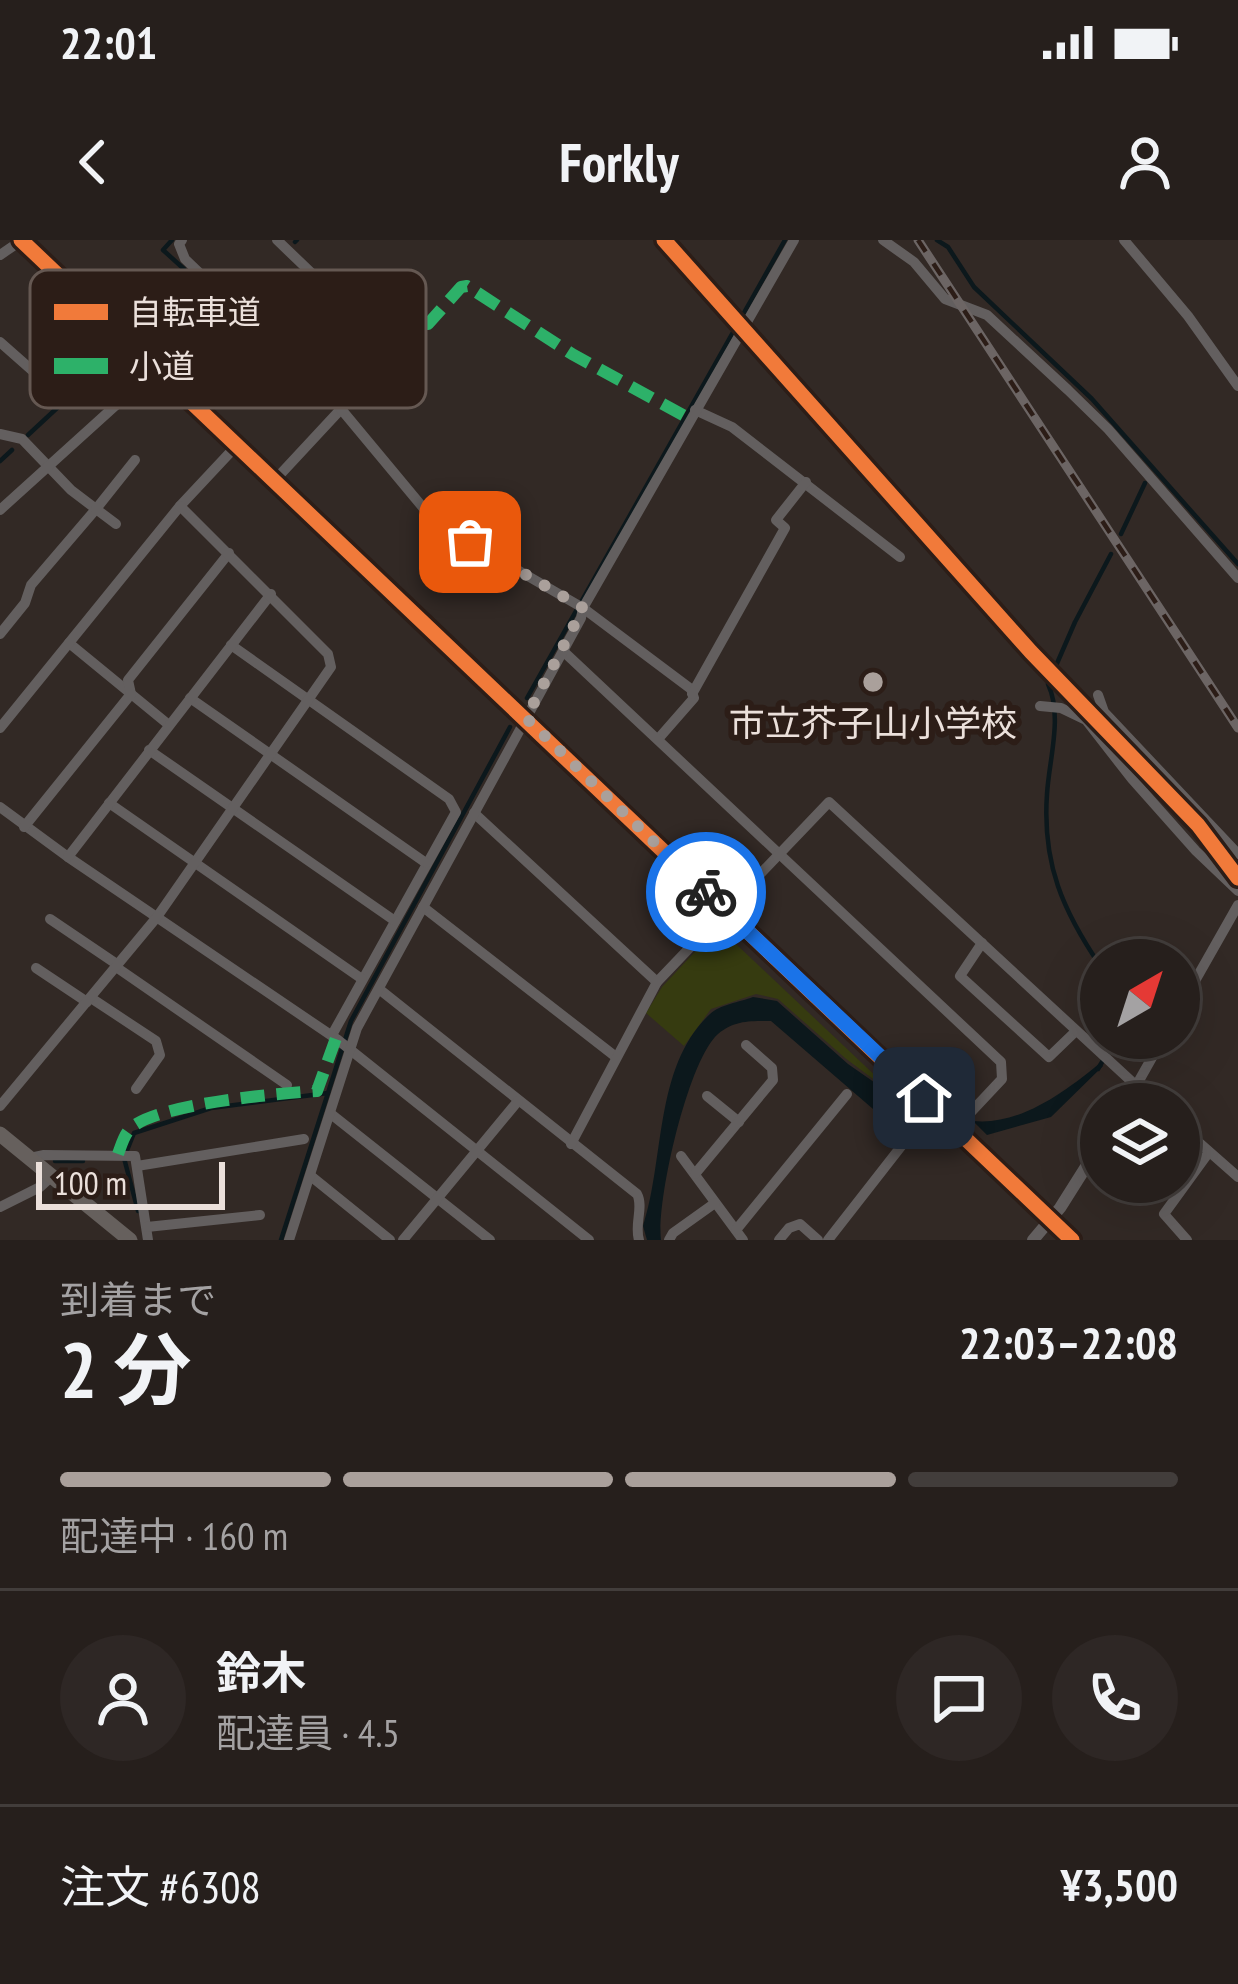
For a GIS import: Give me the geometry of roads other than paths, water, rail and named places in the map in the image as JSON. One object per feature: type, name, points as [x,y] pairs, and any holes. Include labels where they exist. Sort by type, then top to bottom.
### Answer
[{"type":"main road","points":[[0,1134],[130,1240]]},
{"type":"street","points":[[0,255],[22,240],[54,270]]},
{"type":"street","points":[[182,240],[185,259],[196,270]]},
{"type":"street","points":[[341,1042],[379,989],[563,651],[579,606],[794,240]]},
{"type":"street","points":[[884,240],[914,262],[945,298],[987,315],[1068,390],[1238,578]]},
{"type":"street","points":[[1124,240],[1188,316],[1238,386]]},
{"type":"street","points":[[281,242],[310,270]]},
{"type":"street","points":[[0,342],[30,368]]},
{"type":"street","points":[[0,510],[111,408]]},
{"type":"street","points":[[200,408],[1072,1240]]},
{"type":"street","points":[[275,480],[341,410],[435,522],[579,606],[692,694]]},
{"type":"street","points":[[695,410],[732,427],[900,557]]},
{"type":"street","points":[[0,434],[22,439],[116,524]]},
{"type":"street","points":[[0,728],[180,506],[238,444]]},
{"type":"street","points":[[0,634],[25,604],[31,586],[135,460]]},
{"type":"street","points":[[659,738],[694,698],[692,694],[785,528],[776,520],[806,482]]},
{"type":"street","points":[[0,1106],[158,916],[331,667],[328,654],[180,506]]},
{"type":"street","points":[[24,827],[130,694],[128,680],[229,554]]},
{"type":"street","points":[[68,857],[271,594]]},
{"type":"street","points":[[69,643],[169,725]]},
{"type":"street","points":[[231,645],[449,799],[456,812],[362,979],[341,1042],[331,1114],[289,1240]]},
{"type":"street","points":[[563,651],[1001,1062],[1002,1079],[956,1128]]},
{"type":"street","points":[[1052,672],[1198,825],[1238,878]]},
{"type":"street","points":[[1098,694],[1105,712],[1238,854]]},
{"type":"street","points":[[190,698],[426,863]]},
{"type":"street","points":[[1050,707],[1086,721],[1157,808],[1238,890]]},
{"type":"street","points":[[149,750],[395,922]]},
{"type":"street","points":[[571,1144],[656,982],[830,802],[1133,1083]]},
{"type":"street","points":[[109,803],[362,979]]},
{"type":"street","points":[[1,809],[341,1042],[589,1240]]},
{"type":"street","points":[[474,813],[656,982]]},
{"type":"street","points":[[1200,972],[1238,905]]},
{"type":"street","points":[[423,907],[616,1057]]},
{"type":"street","points":[[50,919],[287,1085]]},
{"type":"street","points":[[982,943],[960,976],[1048,1057],[1076,1031]]},
{"type":"street","points":[[36,968],[156,1040],[160,1055],[136,1089]]},
{"type":"street","points":[[379,989],[640,1198],[635,1227],[639,1240]]},
{"type":"street","points":[[694,1174],[773,1080],[772,1068],[746,1045]]},
{"type":"street","points":[[681,1156],[739,1235],[848,1094]]},
{"type":"street","points":[[707,1096],[739,1122]]},
{"type":"street","points":[[403,1240],[518,1101]]},
{"type":"street","points":[[331,1114],[490,1240]]},
{"type":"street","points":[[828,1240],[910,1135]]},
{"type":"street","points":[[137,1166],[304,1139]]},
{"type":"street","points":[[1200,1143],[1238,1177]]},
{"type":"street","points":[[1187,1240],[1164,1214],[1209,1151]]},
{"type":"street","points":[[30,1159],[135,1156],[148,1233],[260,1215]]},
{"type":"street","points":[[1033,1240],[1080,1174]]},
{"type":"street","points":[[0,1207],[52,1176]]},
{"type":"street","points":[[312,1177],[390,1240]]},
{"type":"street","points":[[669,1240],[715,1203]]},
{"type":"street","points":[[779,1240],[800,1224],[818,1240]]},
{"type":"waterway","points":[[172,240],[163,250],[183,270]]},
{"type":"waterway","points":[[527,698],[785,240]]},
{"type":"waterway","points":[[937,240],[948,247],[974,287],[1092,399],[1238,564]]},
{"type":"waterway","points":[[28,435],[57,408]]},
{"type":"waterway","points":[[0,461],[12,450]]},
{"type":"waterway","points":[[1121,534],[1145,483]]},
{"type":"waterway","points":[[1084,939],[1058,886],[1048,843],[1047,794],[1055,724],[1048,684],[1111,554]]},
{"type":"waterway","points":[[281,1240],[351,1021],[510,727]]},
{"type":"waterway","points":[[1098,1069],[1104,1059]]},
{"type":"waterway","points":[[138,1211],[124,1158],[134,1133],[211,1108],[328,1093]]},
{"type":"waterway","points":[[55,1161],[83,1161]]},
{"type":"railway","points":[[918,240],[1238,728]]},
{"type":"place","name":"市立芥子山小学校","points":[[873,682]]}]
